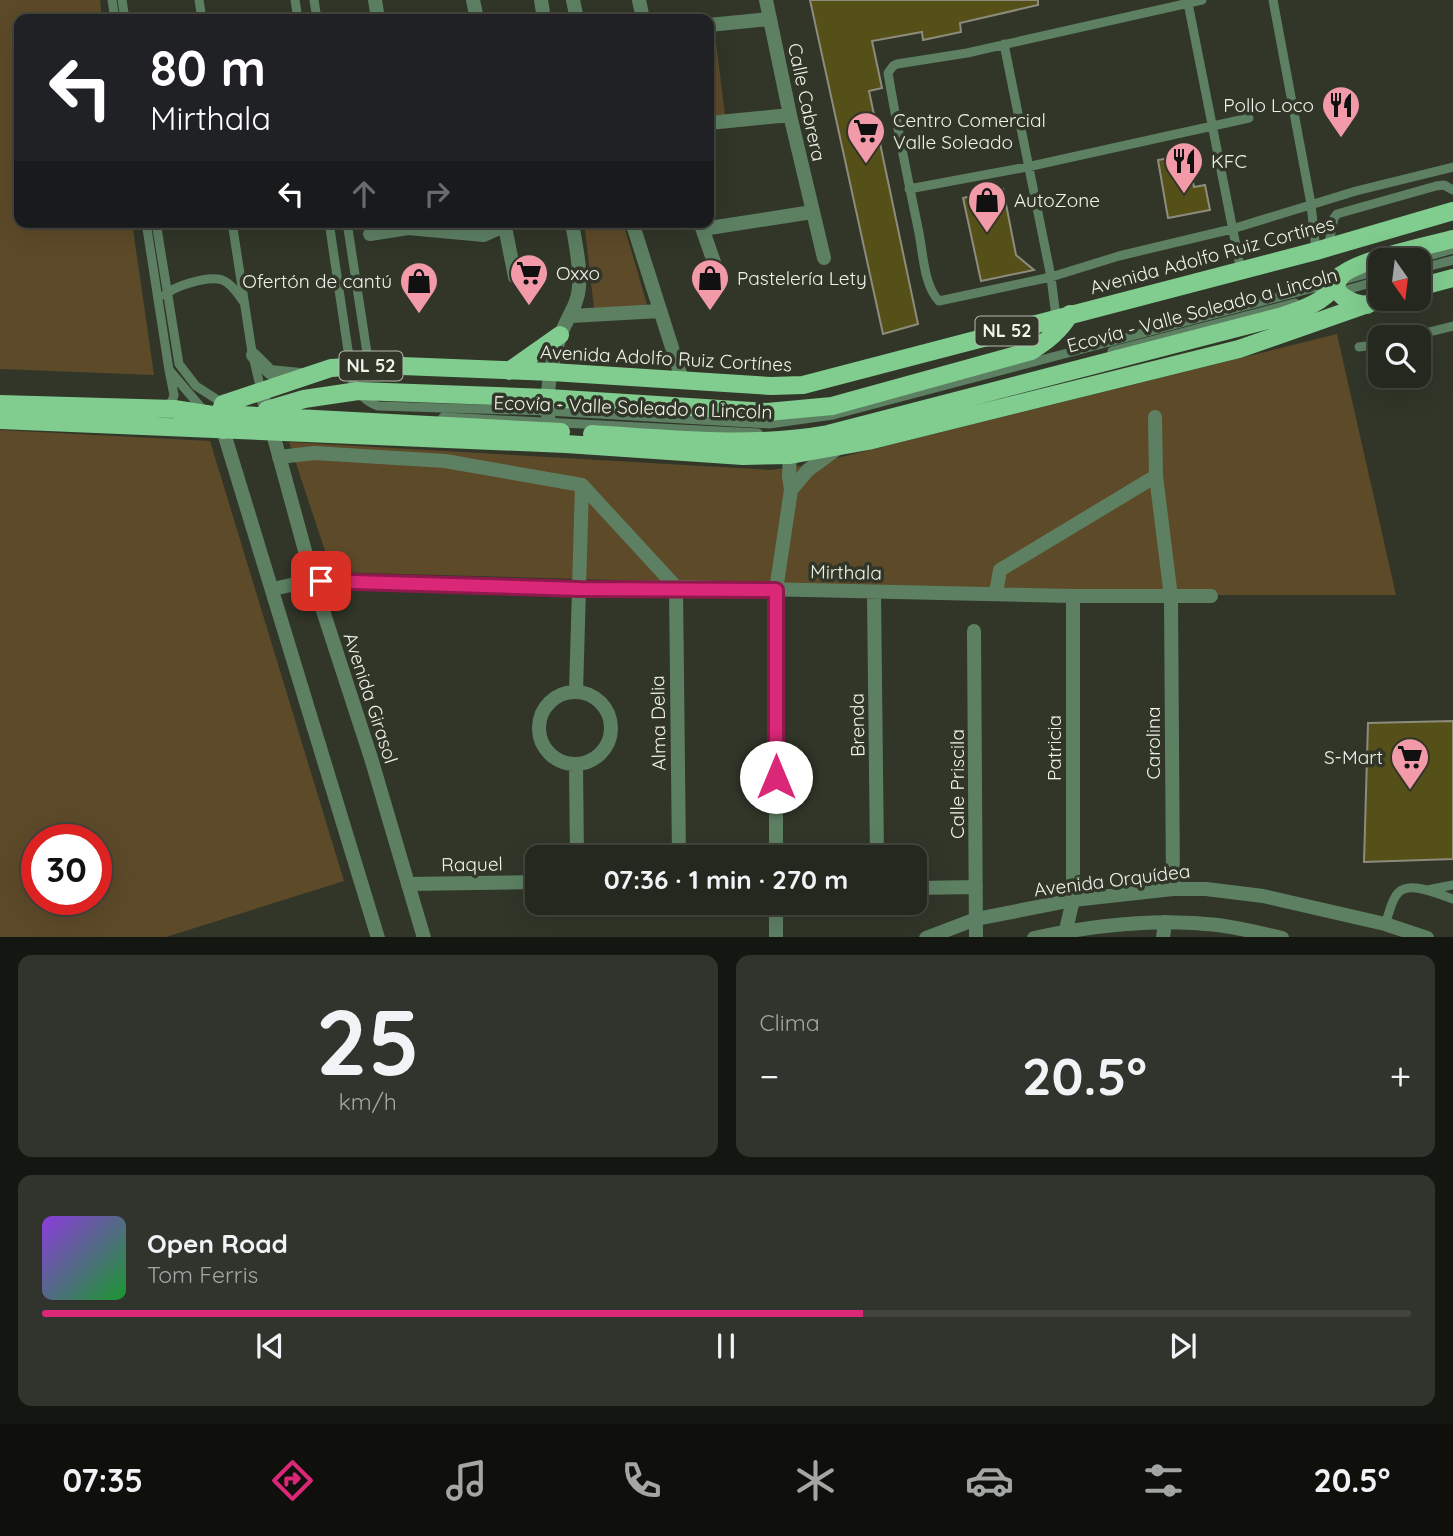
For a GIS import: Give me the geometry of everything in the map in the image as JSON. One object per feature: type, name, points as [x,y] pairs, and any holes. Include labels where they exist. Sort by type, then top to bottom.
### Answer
[{"type":"main road","name":"Avenida Adolfo Ruiz Cortínes","points":[[0,420],[194,428],[214,414],[261,390],[331,369],[369,366],[552,372],[771,386],[803,385],[1063,315],[1241,271],[1453,211]]},
{"type":"main road","points":[[1351,296],[1341,275],[1363,265],[1453,239]]},
{"type":"main road","points":[[1432,275],[1453,269]]},
{"type":"main road","points":[[1432,284],[1453,278]]},
{"type":"main road","points":[[0,404],[169,409],[270,420],[304,399],[358,391],[554,424],[729,449],[799,447],[839,441],[1234,339],[1368,291]]},
{"type":"main road","name":"Avenida Adolfo Ruiz Cortínes","points":[[214,414],[270,420],[554,424],[743,456],[799,454],[838,448],[1239,349],[1351,296]]},
{"type":"main road","points":[[554,424],[832,406],[1031,351],[1048,340],[1063,325],[1063,315]]},
{"type":"main road","points":[[509,372],[560,335]]},
{"type":"street","name":"Calle Cabrera","points":[[766,0],[824,258]]},
{"type":"street","points":[[714,25],[770,19]]},
{"type":"street","points":[[714,123],[790,115]]},
{"type":"street","points":[[714,224],[812,212]]},
{"type":"street","points":[[370,234],[395,228]]},
{"type":"street","points":[[430,228],[484,235],[497,228]]},
{"type":"street","points":[[504,228],[515,277]]},
{"type":"street","points":[[554,424],[552,372],[560,335],[571,316],[580,289],[573,228]]},
{"type":"street","points":[[634,228],[682,379]]},
{"type":"street","points":[[703,228],[716,268]]},
{"type":"street","points":[[571,316],[660,311]]},
{"type":"street","points":[[253,355],[270,372],[297,375],[316,373]]},
{"type":"street","name":"Avenida Girasol","points":[[261,390],[313,580],[371,758],[424,937]]},
{"type":"street","points":[[214,414],[272,589],[378,937]]},
{"type":"street","name":"Carolina","points":[[1154,417],[1156,476],[1171,597],[1172,889]]},
{"type":"street","points":[[791,490],[808,470],[838,448]]},
{"type":"street","points":[[279,457],[314,453],[444,461],[582,485],[676,587]]},
{"type":"street","points":[[776,845],[776,590],[791,490],[789,476],[799,454]]},
{"type":"street","points":[[996,593],[1000,570],[1156,476]]},
{"type":"street","points":[[576,692],[582,485]]},
{"type":"street","name":"Mirthala","points":[[272,589],[313,580],[579,589],[676,587],[874,593],[1210,597]]},
{"type":"street","name":"Alma Delia","points":[[676,587],[679,845]]},
{"type":"street","name":"Brenda","points":[[874,593],[877,845]]},
{"type":"street","name":"Patricia","points":[[1064,934],[1073,900],[1073,596]]},
{"type":"street","name":"Calle Priscila","points":[[974,631],[976,937]]},
{"type":"street","points":[[576,692],[586,694],[603,705],[611,723],[608,743],[603,751],[595,758],[576,765],[552,757],[539,735],[539,722],[552,700],[563,694],[576,692]]},
{"type":"street","points":[[576,765],[577,845]]},
{"type":"street","name":"Raquel","points":[[408,884],[525,882]]},
{"type":"street","points":[[927,888],[976,887]]},
{"type":"street","name":"Avenida Orquídea","points":[[926,937],[976,919],[1073,900],[1172,889],[1231,891],[1385,924],[1427,937]]},
{"type":"street","points":[[776,915],[776,937]]},
{"type":"street","points":[[1163,937],[1165,922]]},
{"type":"street","points":[[1034,937],[1165,922],[1219,925],[1282,937]]},
{"type":"lane","points":[[1202,0],[967,53],[897,64],[890,69],[888,73],[894,111],[909,189],[929,283],[939,301],[1051,277],[1119,256],[1232,229],[1311,204],[1453,167]]},
{"type":"lane","points":[[1273,0],[1311,204],[1322,249]]},
{"type":"lane","points":[[1188,3],[1241,271]]},
{"type":"lane","points":[[1004,44],[1027,167],[1051,277],[1063,315]]},
{"type":"lane","points":[[909,189],[1027,167],[1249,118]]},
{"type":"lane","points":[[1322,249],[1337,214],[1436,186],[1444,185],[1453,190]]},
{"type":"lane","points":[[147,228],[174,394],[169,409]]},
{"type":"lane","points":[[157,228],[179,364],[214,414]]},
{"type":"lane","points":[[233,228],[261,390]]},
{"type":"lane","points":[[329,228],[353,384],[358,391]]},
{"type":"lane","points":[[348,228],[369,366]]},
{"type":"lane","points":[[1432,255],[1453,249]]},
{"type":"lane","points":[[1432,266],[1453,260]]},
{"type":"lane","points":[[159,305],[175,287],[218,279],[231,285],[244,302]]},
{"type":"lane","points":[[1351,296],[1368,281]]},
{"type":"lane","name":"Ecovía - Valle Soleado a Lincoln","points":[[214,414],[240,409],[270,420],[769,424],[833,415],[1351,296],[1368,287]]},
{"type":"lane","points":[[1431,332],[1453,326]]},
{"type":"lane","points":[[1359,347],[1368,346]]},
{"type":"lane","points":[[169,370],[214,414]]},
{"type":"lane","points":[[1426,890],[1453,885]]},
{"type":"lane","points":[[1385,924],[1398,893],[1404,889],[1426,890],[1453,899]]},
{"type":"shaded area","points":[[0,0],[100,0],[101,14],[14,14],[14,228],[133,228],[154,375],[0,369]]},
{"type":"shaded area","points":[[716,42],[725,115],[714,115]]},
{"type":"shaded area","points":[[585,228],[625,228],[648,308],[594,308]]},
{"type":"shaded area","points":[[1337,334],[1396,595],[1144,595],[332,572],[289,442],[771,470],[813,464]]},
{"type":"shaded area","points":[[0,430],[210,441],[344,881],[166,937],[0,937]]},
{"type":"building","name":"Centro Comercial Valle Soleado","points":[[810,0],[1038,0],[1038,5],[960,23],[961,32],[923,40],[922,32],[872,41],[882,88],[869,91],[918,324],[883,334]]},
{"type":"building","points":[[1187,155],[1194,187],[1205,185],[1210,210],[1168,218],[1158,160]]},
{"type":"building","points":[[1003,189],[1016,255],[1034,270],[981,281],[963,198]]},
{"type":"building","name":"S-Mart","points":[[1453,721],[1453,859],[1364,862],[1368,723]]},
{"type":"place","name":"Pollo Loco","points":[[1341,139]]},
{"type":"place","name":"Centro Comercial Valle Soleado","points":[[866,165]]},
{"type":"place","name":"KFC","points":[[1184,195]]},
{"type":"place","name":"AutoZone","points":[[987,234]]},
{"type":"place","name":"Oxxo","points":[[529,307]]},
{"type":"place","name":"Pastelería Lety","points":[[710,312]]},
{"type":"place","name":"Ofertón de cantú","points":[[419,315]]},
{"type":"place","name":"S-Mart","points":[[1410,791]]},
{"type":"route","points":[[321,581],[579,589],[676,587],[776,590],[776,777]]}]
